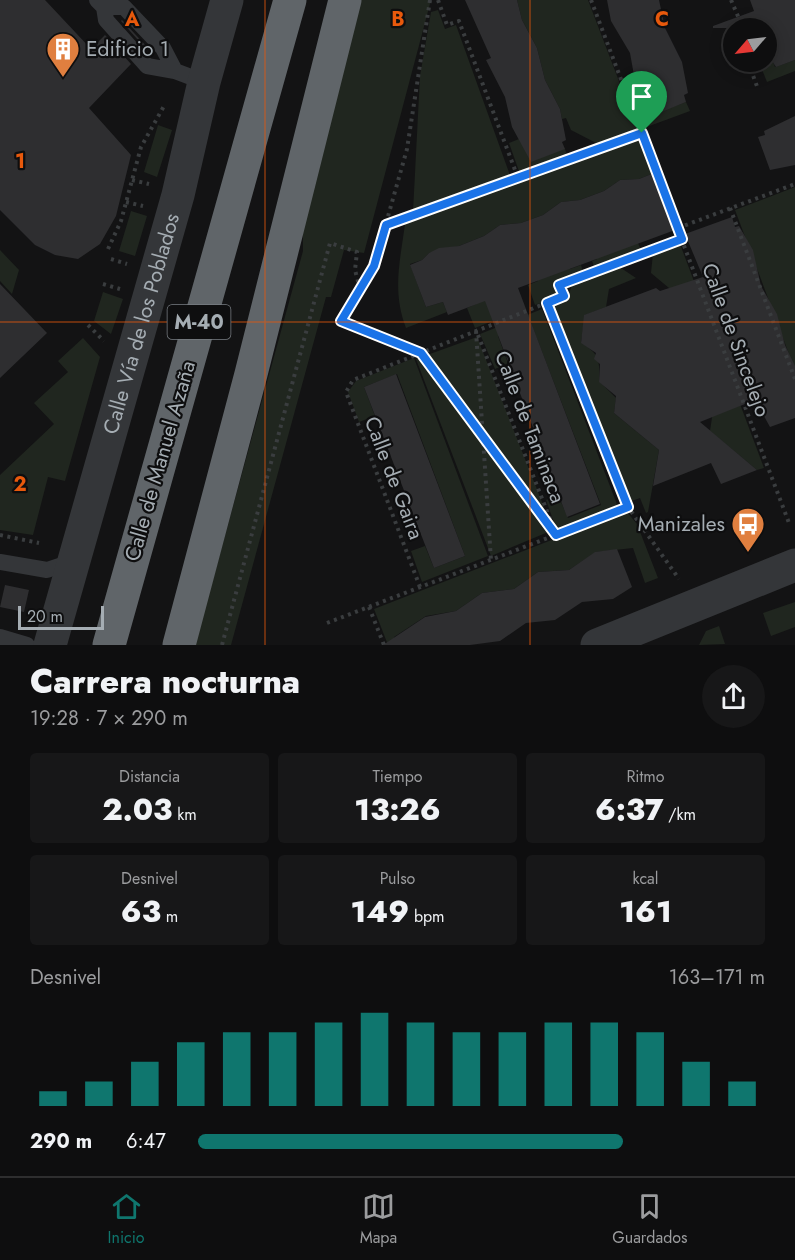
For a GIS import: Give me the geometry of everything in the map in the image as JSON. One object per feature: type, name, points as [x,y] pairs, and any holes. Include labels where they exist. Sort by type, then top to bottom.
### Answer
[{"type":"highway","name":"Calle de Manuel Azaña","points":[[109,645],[290,0]]},
{"type":"highway","name":"M-40","points":[[179,645],[251,374],[345,0]]},
{"type":"street","name":"Calle Vía de los Poblados","points":[[50,645],[63,574],[178,195],[189,76],[227,0]]},
{"type":"street","points":[[597,645],[664,632],[795,565]]},
{"type":"lane","points":[[101,4],[124,7],[189,76],[147,66],[106,21],[101,4]]},
{"type":"lane","points":[[0,562],[63,574]]},
{"type":"lane","points":[[0,637],[27,645]]},
{"type":"path","points":[[430,0],[407,149],[386,225],[374,266],[341,321],[421,353],[556,535]]},
{"type":"path","points":[[438,0],[447,26],[459,21],[518,178]]},
{"type":"path","name":"Calle de Sincelejo","points":[[591,0],[789,523]]},
{"type":"path","points":[[731,0],[739,18]]},
{"type":"path","points":[[752,72],[758,89]]},
{"type":"path","points":[[108,249],[121,221],[141,147],[164,106]]},
{"type":"path","points":[[386,225],[642,133]]},
{"type":"path","points":[[132,180],[158,186]]},
{"type":"path","points":[[678,228],[795,184]]},
{"type":"path","points":[[126,202],[152,209]]},
{"type":"path","points":[[730,208],[795,379]]},
{"type":"path","points":[[421,353],[564,296],[559,285],[682,239]]},
{"type":"path","points":[[222,645],[330,243],[357,252],[355,270],[360,289]]},
{"type":"path","points":[[103,284],[129,292]]},
{"type":"path","points":[[547,303],[628,507],[681,581]]},
{"type":"path","points":[[88,325],[105,342]]},
{"type":"path","points":[[477,331],[491,560]]},
{"type":"path","name":"Calle de Taminaca","points":[[477,331],[556,535]]},
{"type":"path","name":"Calle de Gaira","points":[[420,587],[346,392],[353,380],[421,353]]},
{"type":"path","points":[[327,623],[628,507]]},
{"type":"path","points":[[0,535],[43,544]]},
{"type":"path","points":[[369,607],[384,645]]},
{"type":"shaded area","points":[[361,0],[431,0],[364,253],[344,250],[331,297],[326,297],[231,645],[195,645],[303,251],[303,217]]},
{"type":"shaded area","points":[[517,0],[588,0],[638,131],[600,145],[571,130],[566,118],[562,119],[560,109],[545,80],[537,48],[522,20]]},
{"type":"shaded area","points":[[438,10],[445,29],[456,25],[511,178],[413,212],[420,76],[431,12]]},
{"type":"shaded area","points":[[795,60],[795,71],[767,82],[763,72],[777,72],[777,66]]},
{"type":"shaded area","points":[[645,100],[648,100],[654,114],[686,102],[690,111],[644,128],[642,121],[645,116]]},
{"type":"shaded area","points":[[158,125],[172,130],[157,177],[144,172]]},
{"type":"shaded area","points":[[641,136],[654,173],[639,179],[620,180],[604,191],[580,200],[561,202],[543,215],[521,223],[500,225],[484,236],[459,246],[429,253],[422,260],[410,264],[426,307],[443,302],[447,312],[406,328],[399,301],[398,276],[405,224],[409,220]]},
{"type":"shaded area","points":[[519,139],[565,149],[568,158],[520,174],[509,143]]},
{"type":"shaded area","points":[[795,187],[795,370],[735,210]]},
{"type":"shaded area","points":[[131,211],[147,216],[135,256],[119,251]]},
{"type":"shaded area","points":[[638,243],[641,250],[595,269],[592,261],[597,259],[592,245]]},
{"type":"shaded area","points":[[680,244],[764,468],[757,470],[710,431],[714,404],[669,288],[651,273],[653,254]]},
{"type":"shaded area","points":[[0,250],[19,270],[12,294],[0,281]]},
{"type":"shaded area","points":[[565,255],[570,269],[581,265],[583,272],[555,283],[558,296],[535,305],[528,285],[538,281],[533,267]]},
{"type":"shaded area","points":[[618,266],[636,278],[609,289],[606,307],[585,315],[581,342],[595,354],[599,367],[599,381],[616,398],[614,413],[659,450],[646,513],[640,498],[629,502],[553,306],[568,296],[573,283]]},
{"type":"shaded area","points":[[503,279],[500,318],[475,328],[467,308],[476,304],[471,291]]},
{"type":"shaded area","points":[[103,292],[123,299],[111,334],[94,321]]},
{"type":"shaded area","points":[[542,309],[618,507],[557,531],[546,500],[558,495],[568,518],[601,505],[531,323],[498,336],[508,363],[495,369],[480,334]]},
{"type":"shaded area","points":[[477,337],[553,530],[491,556],[416,359]]},
{"type":"shaded area","points":[[83,338],[100,357],[65,481],[48,477],[33,535],[0,530],[0,475],[54,424],[34,403],[68,372],[58,361]]},
{"type":"shaded area","points":[[414,358],[488,556],[422,582],[411,551],[425,546],[434,568],[465,556],[397,374],[364,387],[375,416],[359,422],[348,392],[356,381]]},
{"type":"shaded area","points":[[626,511],[637,524],[658,578],[645,583],[633,548],[596,552],[569,570],[538,572],[514,589],[482,593],[456,611],[426,616],[394,637],[397,645],[388,645],[374,609]]},
{"type":"shaded area","points":[[795,602],[795,627],[771,636],[763,613]]},
{"type":"shaded area","points":[[719,626],[725,644],[699,645],[706,631]]},
{"type":"building","points":[[0,0],[45,0],[91,49],[105,35],[131,64],[89,108],[131,155],[116,216],[100,244],[78,259],[55,255],[35,245],[0,210]]},
{"type":"building","points":[[465,0],[517,0],[522,20],[537,48],[545,80],[560,109],[566,140],[562,142],[565,149],[531,162],[512,127],[505,97],[486,60],[491,58]]},
{"type":"building","points":[[607,0],[659,0],[665,28],[682,62],[688,93],[684,95],[686,102],[654,115],[648,100],[645,100],[635,81],[630,53],[611,21]]},
{"type":"building","points":[[750,0],[795,0],[795,60],[777,67],[777,18],[735,18],[754,11]]},
{"type":"building","points":[[122,20],[148,48],[146,49]]},
{"type":"building","points":[[723,22],[723,28],[713,28]]},
{"type":"building","points":[[795,116],[795,165],[770,170],[758,137],[765,135],[764,131]]},
{"type":"building","points":[[654,173],[675,230],[518,288],[600,504],[567,517],[485,301],[448,315],[443,302],[426,307],[410,265],[439,248],[459,246],[484,236],[500,225],[521,223],[543,215],[561,202],[580,200],[604,191],[620,180],[639,179]]},
{"type":"building","points":[[732,217],[735,227],[739,226],[753,250],[761,286],[777,314],[785,345],[795,366],[795,418],[770,427],[755,400],[700,422],[757,470],[721,484],[711,463],[653,486],[659,450],[614,413],[616,396],[599,382],[600,364],[594,359],[596,353],[581,343],[584,315],[656,288],[660,291],[703,277],[685,234]]},
{"type":"building","points":[[0,284],[47,333],[0,378]]},
{"type":"building","points":[[396,374],[465,556],[434,568],[364,387]]},
{"type":"building","points":[[617,549],[632,587],[613,599],[582,602],[555,620],[526,623],[500,641],[470,645],[383,645],[425,617],[456,611],[482,593],[514,589],[538,572],[569,570],[595,552]]},
{"type":"building","points":[[5,585],[29,590],[24,612],[0,607]]},
{"type":"place","name":"Edificio 1","points":[[63,78]]},
{"type":"place","name":"Manizales","points":[[748,553]]},
{"type":"route","points":[[642,133],[682,239],[559,285],[564,296],[547,303],[628,507],[556,535],[421,353],[341,321],[374,266],[386,225],[642,133]]}]
